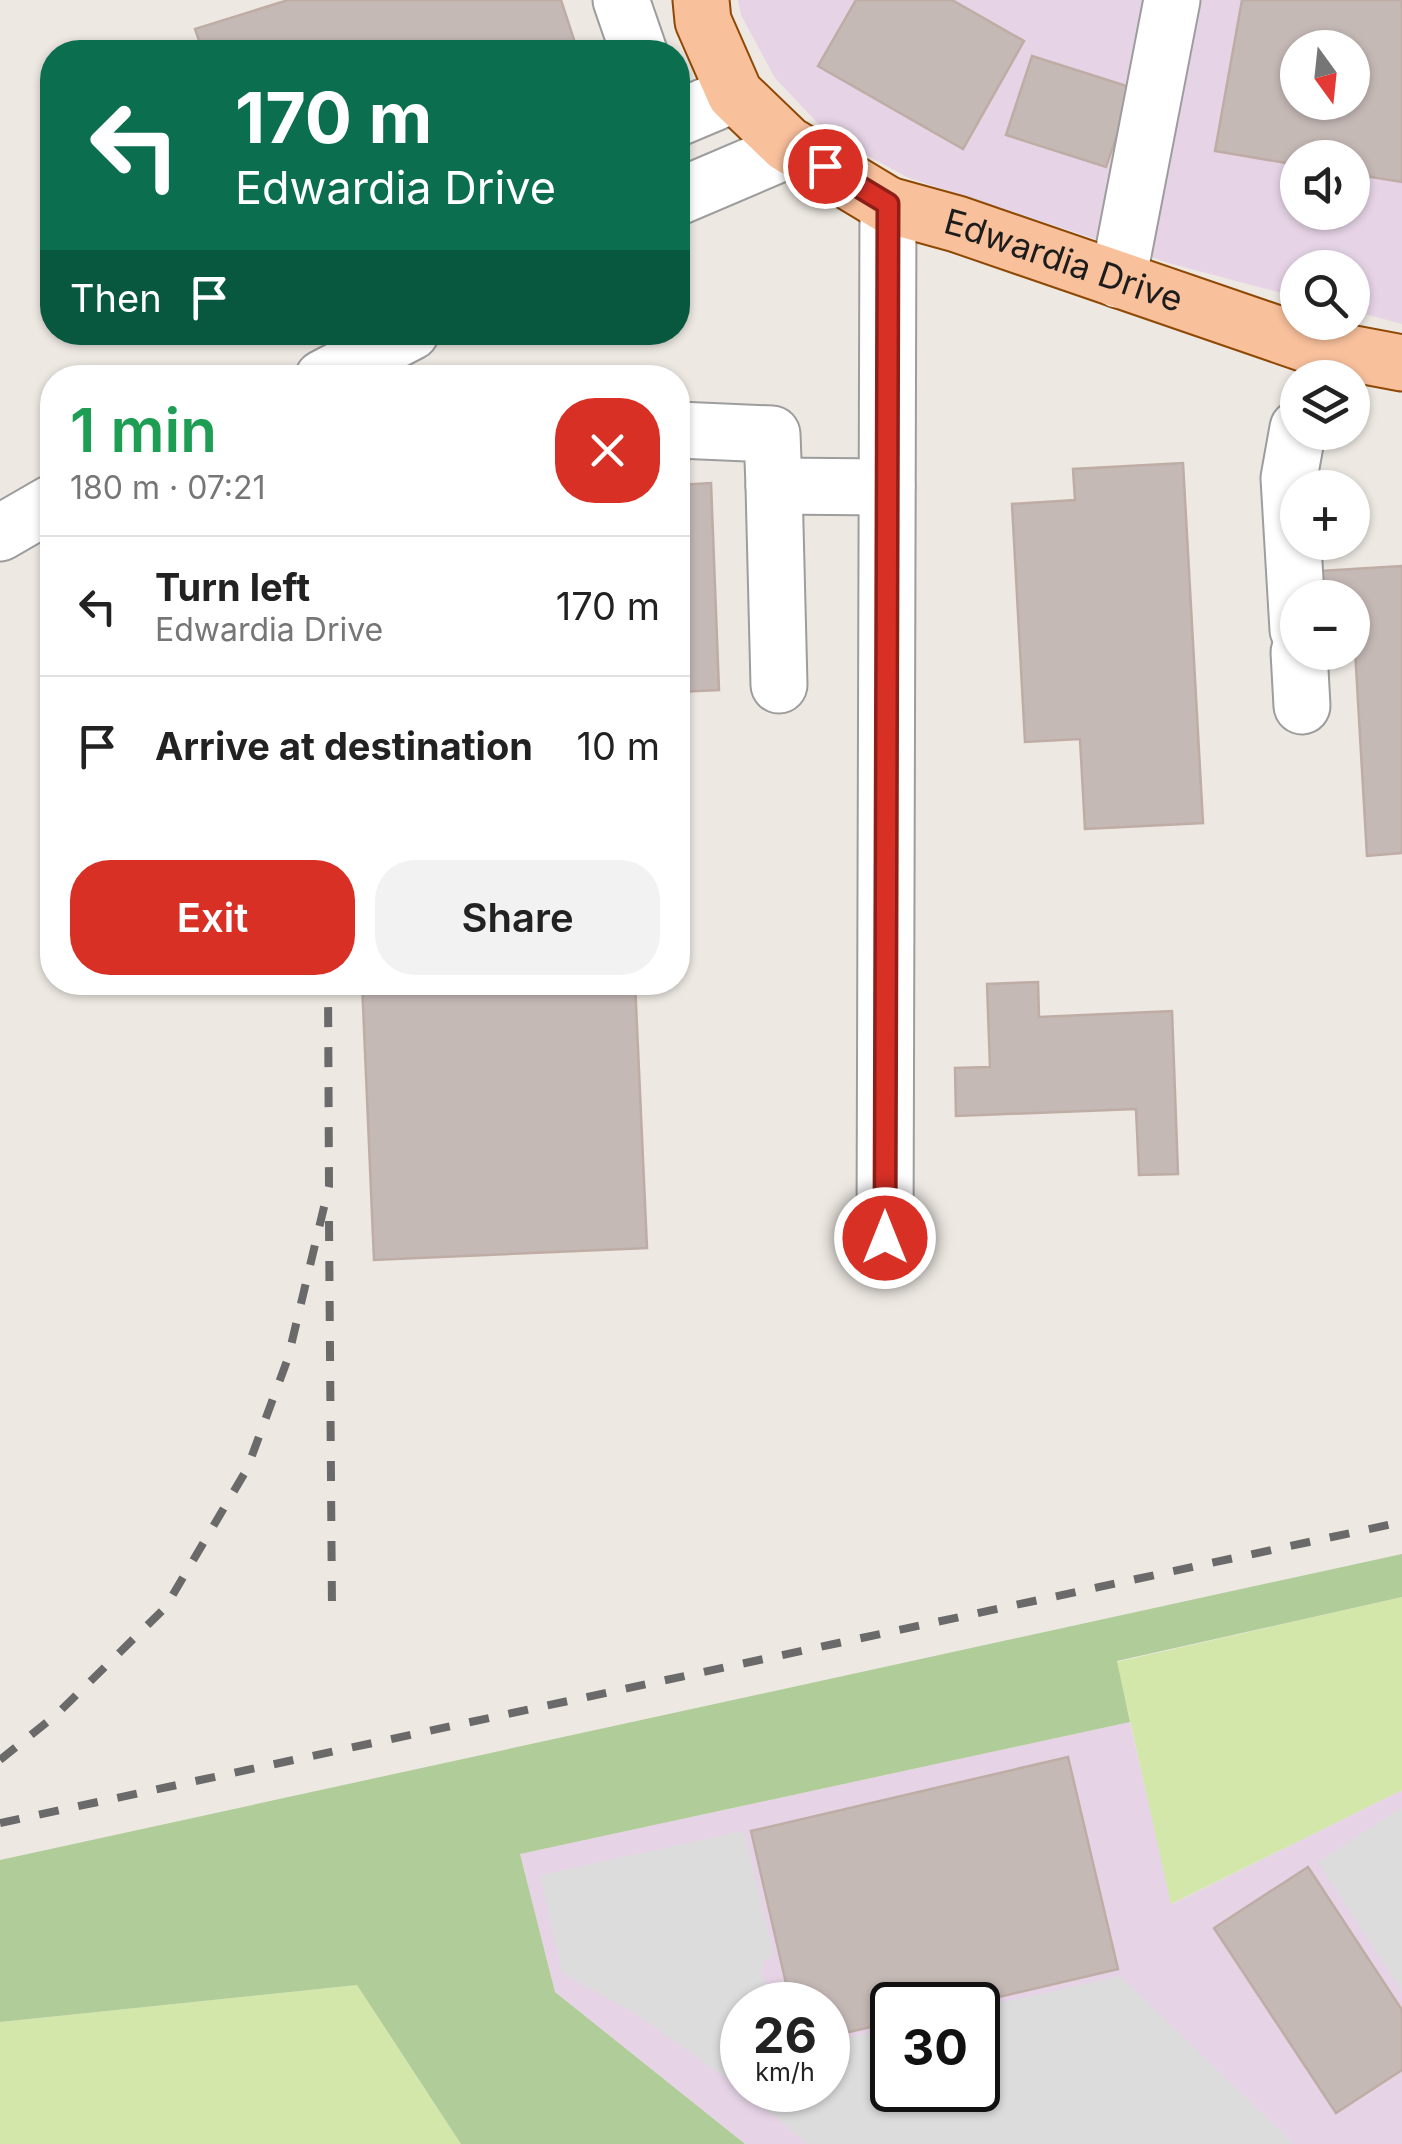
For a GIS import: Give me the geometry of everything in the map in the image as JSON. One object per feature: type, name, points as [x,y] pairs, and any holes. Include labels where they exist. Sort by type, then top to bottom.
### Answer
[{"type":"main road","name":"Edwardia Drive","points":[[701,0],[703,21],[735,94],[793,148],[888,204],[1118,280],[1304,360]]},
{"type":"main road","name":"Edwardia Drive","points":[[1370,363],[1402,363]]},
{"type":"street","points":[[621,0],[636,40]]},
{"type":"street","points":[[1118,280],[1172,0]]},
{"type":"street","points":[[690,113],[735,94]]},
{"type":"street","points":[[690,192],[793,148]]},
{"type":"street","points":[[885,1238],[888,204]]},
{"type":"street","points":[[348,365],[386,345]]},
{"type":"street","points":[[690,431],[772,434],[779,684]]},
{"type":"street","points":[[1294,450],[1289,478],[1295,580]]},
{"type":"street","points":[[774,486],[887,487]]},
{"type":"street","points":[[0,533],[40,510]]},
{"type":"shaded area","points":[[738,0],[1402,0],[1402,324],[1370,316],[1370,250],[1280,250],[1280,293],[1172,264],[909,178],[829,135],[775,78],[741,15]]},
{"type":"shaded area","points":[[1130,1722],[1172,1904],[1402,1790],[1402,2144],[745,2144],[555,1992],[520,1854]]},
{"type":"shaded area","points":[[1402,1807],[1402,1992],[1318,1862]]},
{"type":"shaded area","points":[[744,1831],[774,1955],[764,1961],[765,1982],[720,1982],[720,2073],[630,2010],[562,1973],[540,1875]]},
{"type":"shaded area","points":[[1120,1976],[1294,2144],[807,2144],[770,2112],[850,2112],[850,2037],[870,2033],[870,2112],[1000,2112],[1000,2003]]},
{"type":"green space","points":[[1402,1554],[1402,1597],[1117,1661],[1130,1722],[520,1854],[555,1992],[745,2144],[461,2144],[357,1985],[0,2022],[0,1860]]},
{"type":"green space","points":[[1402,1597],[1402,1790],[1171,1904],[1117,1662]]},
{"type":"green space","points":[[357,1985],[461,2144],[0,2144],[0,2022]]},
{"type":"building","points":[[288,0],[561,0],[574,40],[199,40],[195,29]]},
{"type":"building","points":[[856,0],[952,0],[1024,41],[963,149],[818,66]]},
{"type":"building","points":[[1242,0],[1402,0],[1402,182],[1370,177],[1370,140],[1280,140],[1280,162],[1215,151]]},
{"type":"building","points":[[1032,56],[1133,88],[1106,167],[1006,135]]},
{"type":"building","points":[[1183,463],[1203,823],[1085,829],[1080,739],[1025,742],[1012,504],[1075,500],[1073,469]]},
{"type":"building","points":[[711,483],[719,690],[690,691],[690,484]]},
{"type":"building","points":[[1402,566],[1402,853],[1367,856],[1356,670],[1370,670],[1370,580],[1322,580],[1321,571]]},
{"type":"building","points":[[1038,982],[1039,1017],[1172,1011],[1178,1174],[1139,1175],[1136,1109],[956,1116],[955,1068],[990,1067],[987,984]]},
{"type":"building","points":[[363,995],[636,995],[647,1248],[374,1260]]},
{"type":"building","points":[[1068,1757],[1118,1969],[1000,1997],[1000,1982],[870,1982],[870,2027],[850,2032],[850,1982],[786,1982],[751,1831]]},
{"type":"building","points":[[1308,1867],[1402,2010],[1402,2070],[1336,2113],[1214,1928]]},
{"type":"railway","points":[[0,1760],[57,1714],[165,1608],[247,1469],[288,1358],[329,1186],[328,995]]},
{"type":"railway","points":[[329,1221],[332,1610]]},
{"type":"railway","points":[[0,1823],[1402,1522]]},
{"type":"route","points":[[825,166],[888,204],[885,1238]]}]
